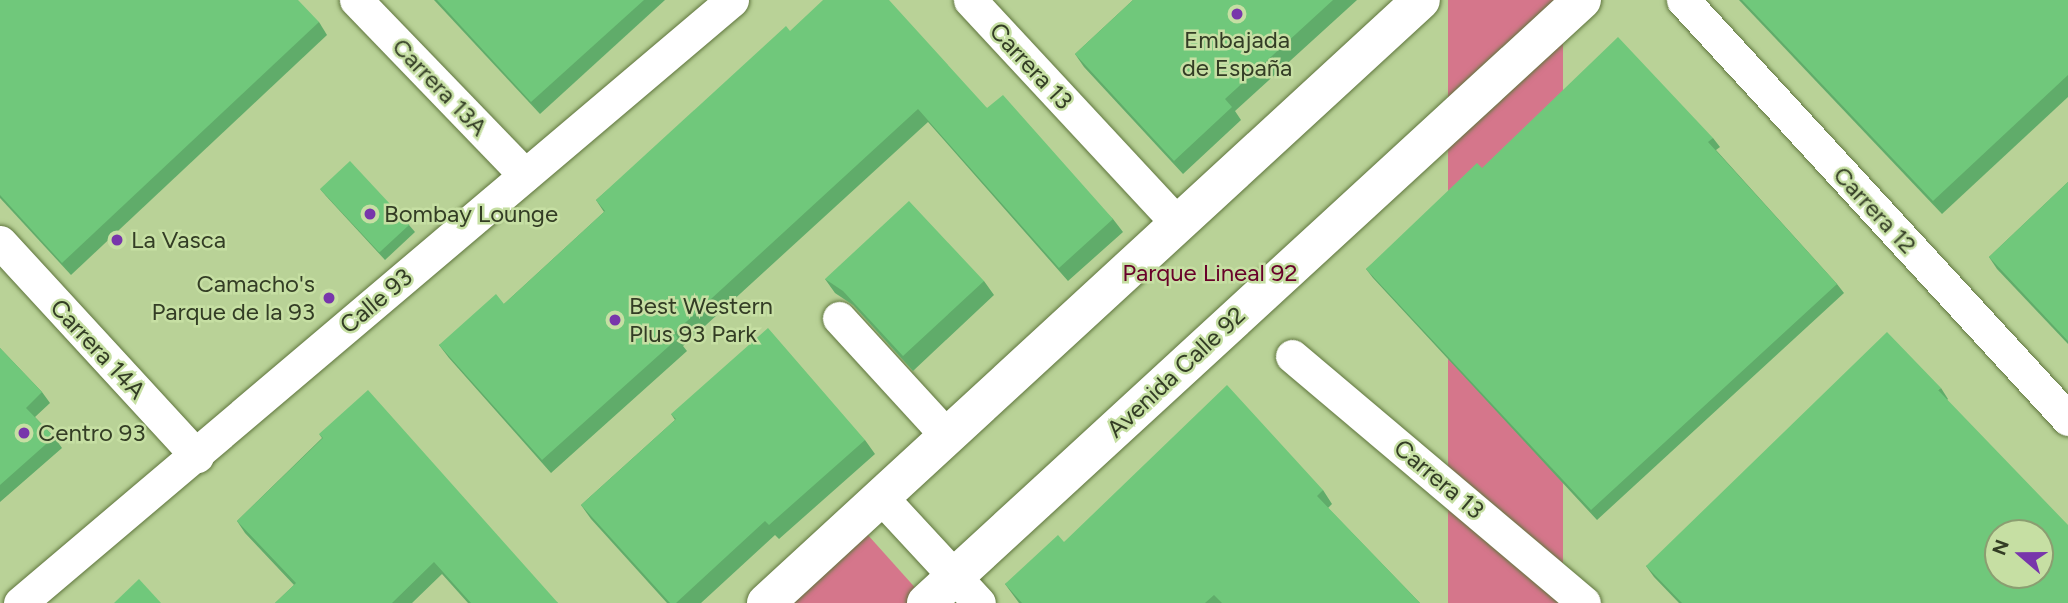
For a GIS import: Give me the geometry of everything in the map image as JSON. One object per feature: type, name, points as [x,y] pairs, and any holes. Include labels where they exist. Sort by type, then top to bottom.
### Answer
[{"type":"main road","points":[[766,603],[1421,0]]},
{"type":"main road","name":"Avenida Calle 92","points":[[926,603],[966,590],[1582,0]]},
{"type":"street","name":"Carrera 13A","points":[[356,0],[525,175]]},
{"type":"street","name":"Calle 93","points":[[20,603],[197,456],[732,0]]},
{"type":"street","name":"Carrera 13","points":[[970,0],[1178,224]]},
{"type":"street","name":"Carrera 12","points":[[1683,0],[2068,419]]},
{"type":"street","name":"Carrera 14A","points":[[0,242],[197,456]]},
{"type":"street","points":[[839,318],[947,436]]},
{"type":"street","name":"Carrera 13","points":[[1292,356],[1575,600]]},
{"type":"street","points":[[881,497],[966,590]]},
{"type":"green space","points":[[1448,0],[1563,0],[1563,603],[1448,603]]},
{"type":"green space","points":[[867,534],[919,592],[907,603],[791,603]]},
{"type":"building","points":[[0,0],[298,0],[319,22],[62,263],[0,195]]},
{"type":"building","points":[[437,0],[644,0],[531,102]]},
{"type":"building","points":[[823,0],[889,0],[987,108],[1003,95],[1113,219],[1059,268],[918,109],[674,333],[678,338],[542,460],[439,345],[496,294],[504,304],[605,211],[596,200],[786,26],[790,31]]},
{"type":"building","points":[[1133,0],[1333,0],[1225,99],[1232,107],[1174,161],[1075,54]]},
{"type":"building","points":[[1742,0],[2068,0],[2068,75],[1933,201]]},
{"type":"building","points":[[1618,37],[1713,138],[1708,142],[1837,284],[1591,510],[1366,269],[1477,163],[1482,168]]},
{"type":"building","name":"Bombay Lounge","points":[[350,161],[409,225],[379,253],[320,189]]},
{"type":"building","points":[[2068,182],[2068,341],[1989,257]]},
{"type":"building","points":[[909,201],[984,281],[903,356],[843,291],[825,279]]},
{"type":"building","points":[[768,328],[865,440],[769,525],[765,521],[676,603],[670,603],[581,505],[676,419],[671,414]]},
{"type":"building","points":[[1887,332],[1941,388],[1938,390],[2068,525],[2068,603],[1682,603],[1646,566]]},
{"type":"building","name":"Centro 93","points":[[0,348],[42,392],[26,408],[54,437],[0,485]]},
{"type":"building","points":[[1227,385],[1323,490],[1317,496],[1420,603],[1222,603],[1214,595],[1205,603],[1022,603],[1005,584],[1058,535],[1064,542]]},
{"type":"building","points":[[368,390],[558,603],[471,603],[434,562],[392,603],[275,603],[296,583],[237,521],[323,438],[319,434]]},
{"type":"building","points":[[139,579],[161,603],[114,603]]},
{"type":"place","name":"Embajada de España","points":[[1237,14]]},
{"type":"place","name":"Bombay Lounge","points":[[370,214]]},
{"type":"place","name":"La Vasca","points":[[117,240]]},
{"type":"place","name":"Camacho's Parque de la 93","points":[[329,298]]},
{"type":"place","name":"Best Western Plus 93 Park","points":[[615,320]]},
{"type":"place","name":"Centro 93","points":[[24,433]]},
{"type":"park label","name":"Parque Lineal 92","points":[[1210,273]]}]
